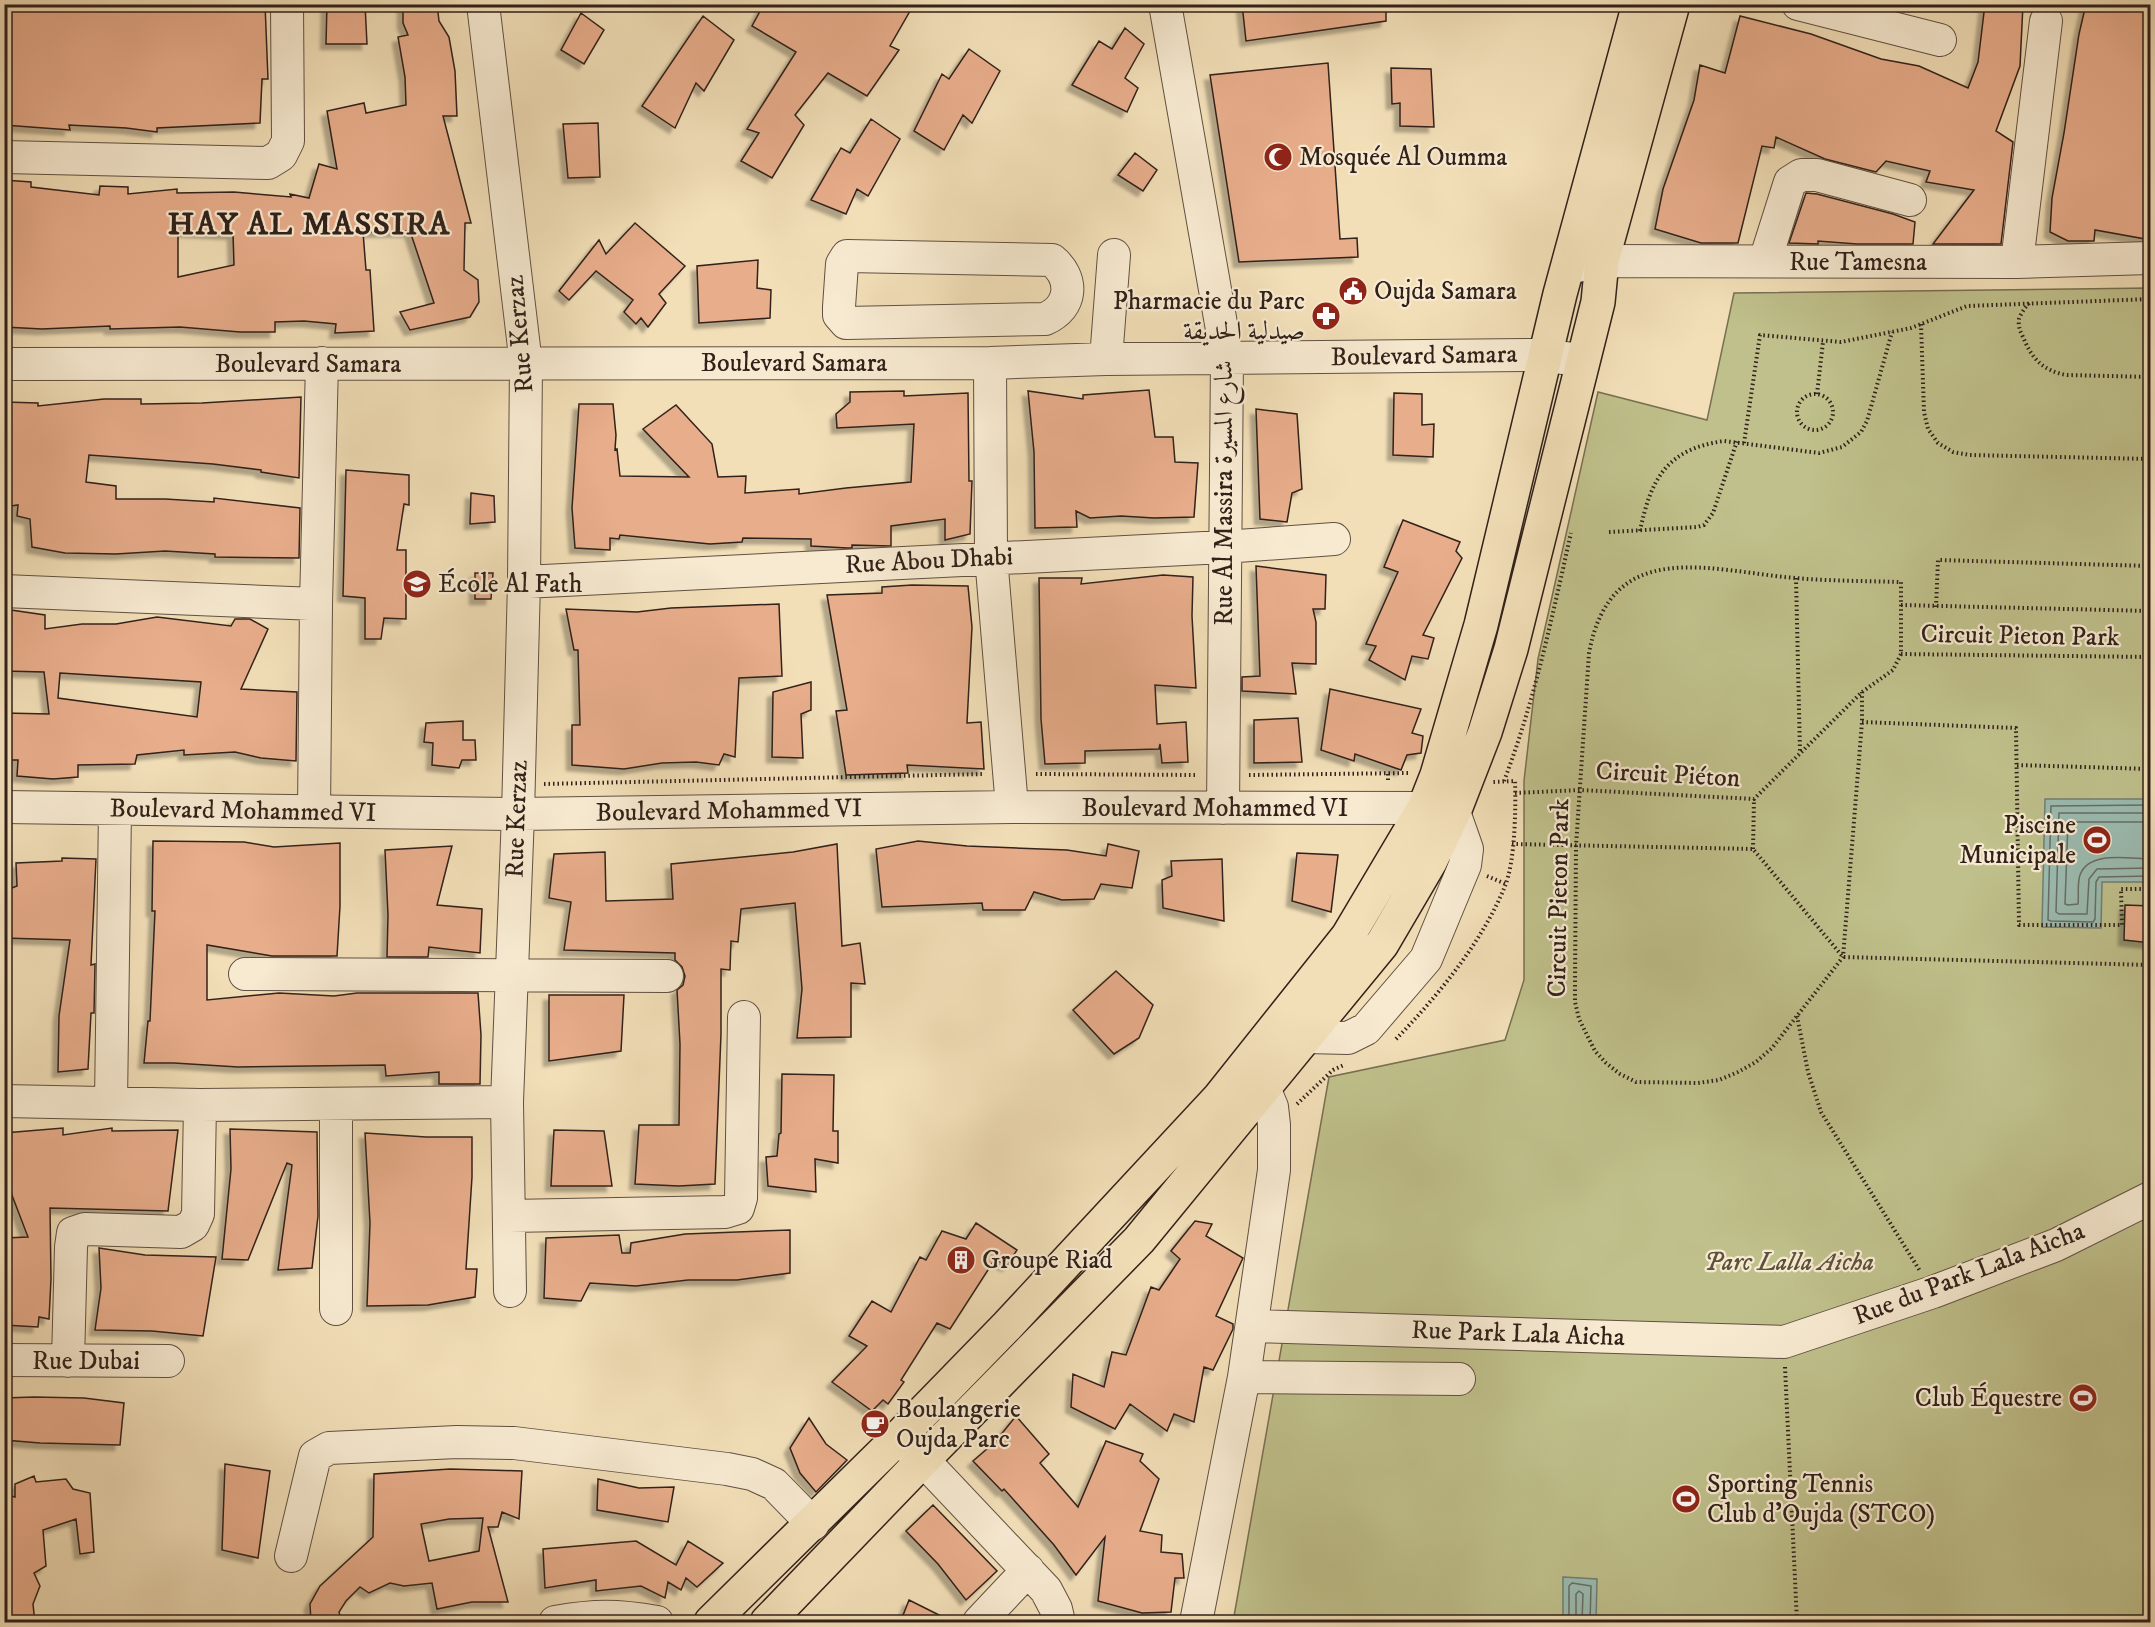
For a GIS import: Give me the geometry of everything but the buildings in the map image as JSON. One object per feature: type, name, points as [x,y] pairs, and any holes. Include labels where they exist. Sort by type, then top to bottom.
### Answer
[{"type":"main road","points":[[711,1623],[898,1438],[1111,1214],[1229,1108],[1264,1088],[1382,944],[1430,862],[1481,625],[1545,356],[1639,4]]},
{"type":"main road","points":[[767,1623],[922,1460],[1139,1240],[1445,795],[1485,732],[1511,649],[1598,302],[1602,261],[1673,4]]},
{"type":"main road","points":[[1111,1214],[1139,1240]]},
{"type":"street","points":[[4,157],[268,163],[281,154],[288,141],[287,4]]},
{"type":"street","name":"Rue Kerzaz","points":[[483,4],[526,364],[524,582],[507,1102],[510,1291]]},
{"type":"street","name":"Rue Al Massira شارع المسيرة","points":[[1165,4],[1227,358],[1223,808]]},
{"type":"street","points":[[1798,4],[1940,40]]},
{"type":"street","points":[[2017,262],[2046,21]]},
{"type":"street","points":[[1765,261],[1790,182],[1800,174],[1817,176],[1910,200]]},
{"type":"street","points":[[847,256],[1052,260],[1062,268],[1069,285],[1057,314],[1045,319],[846,323],[839,315],[840,277],[842,264],[847,256]]},
{"type":"street","name":"Rue Tamesna","points":[[1567,268],[1602,261],[2017,262],[2151,258]]},
{"type":"street","points":[[1069,285],[1113,269],[1106,359]]},
{"type":"street","name":"Boulevard Samara","points":[[4,363],[990,363],[1106,359],[1545,356],[1583,360]]},
{"type":"street","points":[[314,811],[322,363]]},
{"type":"street","points":[[990,363],[991,557],[1012,807]]},
{"type":"street","name":"Rue Abou Dhabi","points":[[524,582],[1224,547],[1334,539]]},
{"type":"street","points":[[4,591],[316,604]]},
{"type":"street","points":[[1306,1037],[1348,1038],[1366,1029],[1426,959],[1465,865],[1467,849],[1445,795]]},
{"type":"street","name":"Boulevard Mohammed VI","points":[[4,807],[314,811],[518,800],[1223,808],[1445,795]]},
{"type":"street","points":[[111,1103],[115,809]]},
{"type":"street","points":[[245,974],[667,976]]},
{"type":"street","points":[[510,1216],[725,1212],[738,1208],[741,1198],[744,1017]]},
{"type":"street","points":[[1196,1623],[1253,1326],[1274,1170],[1272,1107],[1264,1088]]},
{"type":"street","points":[[4,1101],[200,1105],[507,1102]]},
{"type":"street","points":[[68,1361],[70,1247],[73,1233],[85,1229],[181,1232],[194,1226],[198,1214],[200,1105]]},
{"type":"street","points":[[336,1105],[336,1309]]},
{"type":"street","name":"Rue du Park Lala Aicha","points":[[1784,1342],[1933,1292],[2056,1245],[2151,1198]]},
{"type":"street","name":"Rue Park Lala Aicha","points":[[1253,1326],[1784,1342]]},
{"type":"street","name":"Rue Dubai","points":[[4,1360],[168,1361]]},
{"type":"street","points":[[1244,1377],[1460,1379]]},
{"type":"street","points":[[898,1438],[922,1460],[1046,1590],[1056,1609],[1059,1623]]},
{"type":"street","points":[[291,1556],[315,1456],[329,1448],[484,1442],[514,1443],[727,1468],[752,1474],[774,1484],[813,1524]]},
{"type":"street","points":[[979,1623],[1028,1570]]},
{"type":"street","points":[[555,1623],[587,1616],[612,1616],[657,1623]]},
{"type":"path","points":[[1744,442],[1760,335],[1823,342],[1852,341],[1921,324],[1967,306],[2151,299]]},
{"type":"path","points":[[2029,303],[2021,313],[2019,328],[2029,351],[2045,368],[2067,375],[2151,377]]},
{"type":"path","points":[[1921,324],[1923,412],[1928,429],[1938,443],[1953,452],[2151,459]]},
{"type":"path","points":[[1640,531],[1653,488],[1667,465],[1686,451],[1724,441],[1737,441],[1819,453],[1842,447],[1852,440],[1867,422],[1892,332]]},
{"type":"path","points":[[1817,394],[1823,342]]},
{"type":"path","points":[[1817,394],[1824,396],[1832,408],[1829,422],[1816,430],[1802,425],[1797,411],[1803,398],[1817,394]]},
{"type":"path","points":[[1609,532],[1697,528],[1704,525],[1713,513],[1737,441]]},
{"type":"path","points":[[1936,608],[1938,560],[2151,566]]},
{"type":"path","name":"Circuit Pieton Park","points":[[1843,957],[1772,1048],[1756,1062],[1719,1080],[1698,1083],[1636,1082],[1606,1064],[1586,1036],[1575,1002],[1576,846],[1588,653],[1597,621],[1615,594],[1632,580],[1652,571],[1673,567],[1796,578],[1901,582],[1901,654],[2151,657]]},
{"type":"path","points":[[1796,578],[1800,754]]},
{"type":"path","name":"Circuit Pieton Park","points":[[1901,605],[1936,608],[2151,611]]},
{"type":"path","name":"Circuit Piéton","points":[[1515,793],[1580,790],[1754,799],[1863,692],[1893,670],[1901,654]]},
{"type":"path","points":[[1843,957],[1863,692]]},
{"type":"path","points":[[1862,722],[2016,728],[2019,925],[2122,925],[2121,889],[2151,889]]},
{"type":"path","points":[[2017,765],[2151,769]]},
{"type":"path","points":[[518,800],[1009,774],[1426,773],[1445,795],[1515,781],[1512,844],[1506,884],[1480,933],[1456,969],[1435,996],[1389,1046]]},
{"type":"path","points":[[1754,799],[1753,849],[1843,957],[2151,965]]},
{"type":"path","points":[[1512,844],[1753,849]]},
{"type":"path","points":[[1465,865],[1506,884]]},
{"type":"path","points":[[1797,1016],[1808,1072],[1821,1112],[1933,1292]]},
{"type":"path","points":[[1274,1125],[1333,1070],[1352,1062]]},
{"type":"path","points":[[1784,1342],[1797,1623]]},
{"type":"green space","name":"Parc Lalla Aicha","points":[[2150,288],[2150,1622],[1233,1622],[1329,1077],[1505,1040],[1524,980],[1524,781],[1538,659],[1598,392],[1707,420],[1734,293]]},
{"type":"water","name":"Piscine Municipale","points":[[2045,799],[2150,799],[2150,882],[2102,882],[2101,928],[2042,927]]},
{"type":"water","points":[[1563,1577],[1597,1579],[1596,1622],[1563,1622]]},
{"type":"place","name":"Mosquée Al Oumma","points":[[1278,157]]},
{"type":"place","name":"Oujda Samara","points":[[1353,291]]},
{"type":"place","name":"Pharmacie du Parc صيدلية الحديقة","points":[[1326,316]]},
{"type":"place","name":"École Al Fath","points":[[417,584]]},
{"type":"place","name":"Piscine Municipale","points":[[2097,840]]},
{"type":"place","name":"Groupe Riad","points":[[961,1260]]},
{"type":"place","name":"Club Équestre","points":[[2083,1398]]},
{"type":"place","name":"Boulangerie Oujda Parc","points":[[875,1424]]},
{"type":"place","name":"Sporting Tennis Club d'Oujda (STCO)","points":[[1686,1499]]},
{"type":"district","name":"HAY AL MASSIRA","points":[[309,225]]}]
